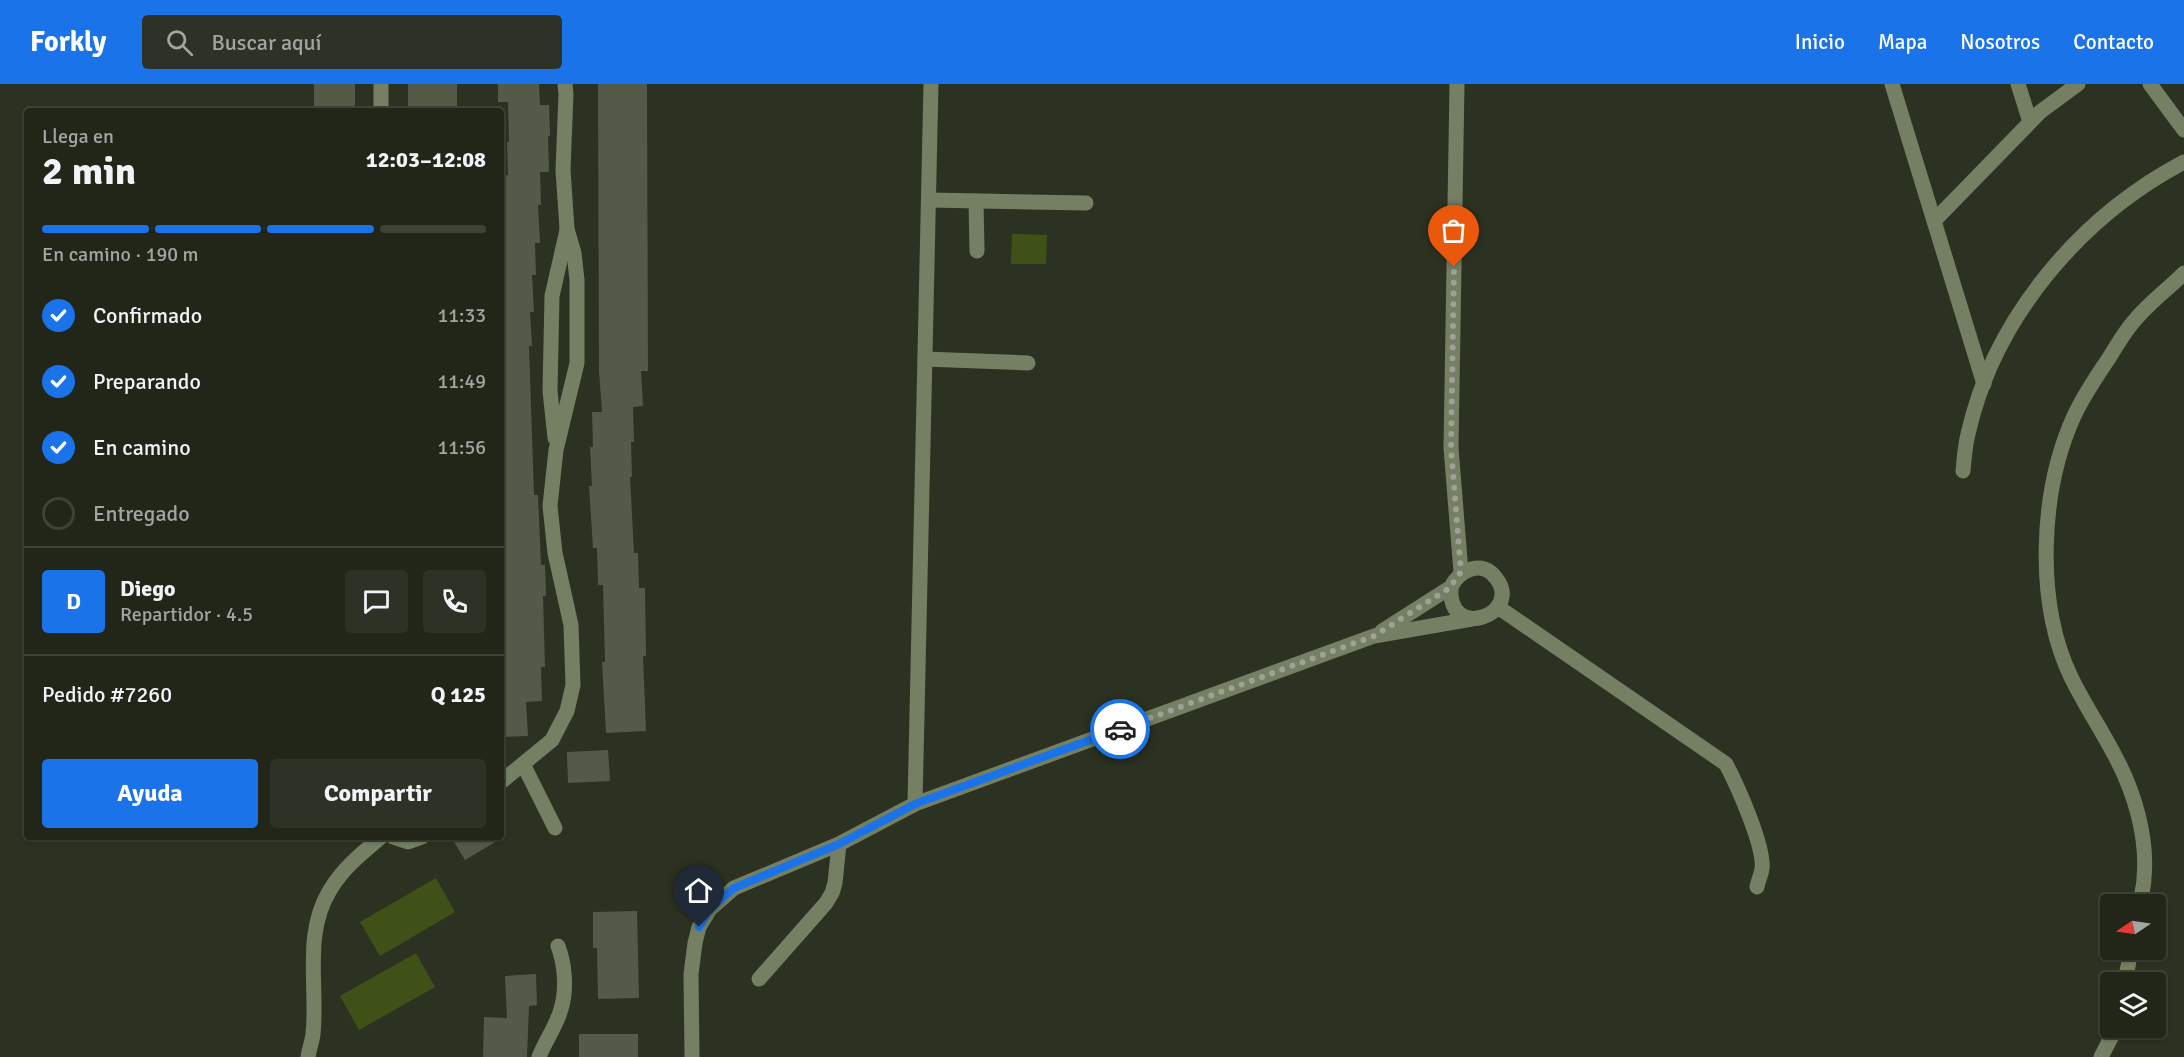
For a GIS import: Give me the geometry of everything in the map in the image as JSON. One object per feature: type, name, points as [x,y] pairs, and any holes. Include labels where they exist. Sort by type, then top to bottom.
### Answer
[{"type":"street","points":[[381,84],[381,108]]},
{"type":"street","points":[[915,804],[931,84]]},
{"type":"street","points":[[1457,84],[1451,448],[1461,572]]},
{"type":"street","points":[[1892,84],[1984,384]]},
{"type":"street","points":[[2018,84],[2030,122]]},
{"type":"street","points":[[1934,221],[2040,112],[2078,84]]},
{"type":"street","points":[[2150,84],[2183,130]]},
{"type":"street","points":[[504,780],[552,740],[567,711],[573,685],[571,625],[551,530],[550,487],[556,450],[577,363],[577,280],[574,253],[567,229],[563,170],[567,87]]},
{"type":"street","points":[[1963,471],[1968,435],[1984,384],[2018,316],[2051,269],[2071,247],[2125,199],[2184,162]]},
{"type":"street","points":[[930,200],[1086,203]]},
{"type":"street","points":[[976,201],[977,251]]},
{"type":"street","points":[[556,450],[550,391],[552,296],[567,229]]},
{"type":"street","points":[[2141,894],[2145,877],[2144,852],[2134,802],[2115,755],[2072,679],[2055,632],[2048,581],[2048,523],[2063,448],[2073,418],[2086,393],[2134,321],[2184,273]]},
{"type":"street","points":[[925,358],[1028,363]]},
{"type":"street","points":[[692,1057],[691,974],[699,927],[710,909],[734,888],[839,844],[915,804],[1374,636],[1487,617],[1498,607],[1501,592],[1496,577],[1483,569],[1476,568],[1461,572],[1451,587],[1450,596],[1453,605],[1458,612],[1472,619]]},
{"type":"street","points":[[1374,636],[1451,587]]},
{"type":"street","points":[[1498,607],[1726,764],[1738,786],[1754,832],[1762,867],[1757,887]]},
{"type":"street","points":[[504,767],[523,764]]},
{"type":"street","points":[[523,764],[555,828]]},
{"type":"street","points":[[308,1057],[313,1034],[312,960],[316,925],[329,891],[347,866],[377,840]]},
{"type":"street","points":[[759,979],[826,903],[832,893],[839,844]]},
{"type":"street","points":[[539,1057],[561,1010],[564,976],[558,946]]},
{"type":"street","points":[[313,1034],[321,1057]]},
{"type":"street","points":[[2101,1057],[2111,1038]]},
{"type":"green space","points":[[1012,234],[1047,235],[1046,264],[1011,264]]},
{"type":"green space","points":[[436,878],[455,912],[380,956],[360,922]]},
{"type":"green space","points":[[416,953],[435,987],[359,1030],[340,996]]},
{"type":"building","points":[[314,84],[355,84],[355,108],[314,108]]},
{"type":"building","points":[[408,84],[457,84],[457,108],[408,108]]},
{"type":"building","points":[[498,84],[539,84],[540,105],[549,105],[550,136],[548,136],[549,172],[540,172],[541,205],[538,205],[540,243],[535,243],[536,275],[532,275],[534,312],[530,312],[532,346],[529,346],[534,495],[538,495],[541,565],[545,565],[546,596],[543,596],[545,667],[541,667],[542,701],[526,702],[528,736],[504,737],[504,175],[508,175],[507,142],[509,142],[508,102],[498,102]]},
{"type":"building","points":[[598,84],[647,84],[648,371],[641,371],[643,406],[633,407],[634,442],[631,442],[632,477],[630,477],[634,553],[638,553],[639,588],[645,588],[646,656],[643,656],[646,731],[606,733],[602,662],[605,662],[603,585],[598,585],[597,548],[593,548],[589,486],[592,486],[590,447],[593,447],[592,412],[602,412],[599,371]]},
{"type":"building","points":[[608,750],[610,781],[568,783],[567,752]]},
{"type":"building","points":[[453,840],[499,840],[465,860]]},
{"type":"building","points":[[637,911],[639,998],[598,999],[597,948],[593,948],[593,912]]},
{"type":"building","points":[[536,974],[537,1005],[529,1006],[527,1057],[483,1057],[484,1017],[507,1018],[505,976]]},
{"type":"building","points":[[579,1034],[638,1034],[638,1057],[579,1057]]},
{"type":"way so far","points":[[1120,729],[1374,636],[1451,587],[1461,572],[1451,448],[1454,267]]},
{"type":"route","points":[[699,927],[710,909],[734,888],[839,844],[915,804],[1120,729]]}]
